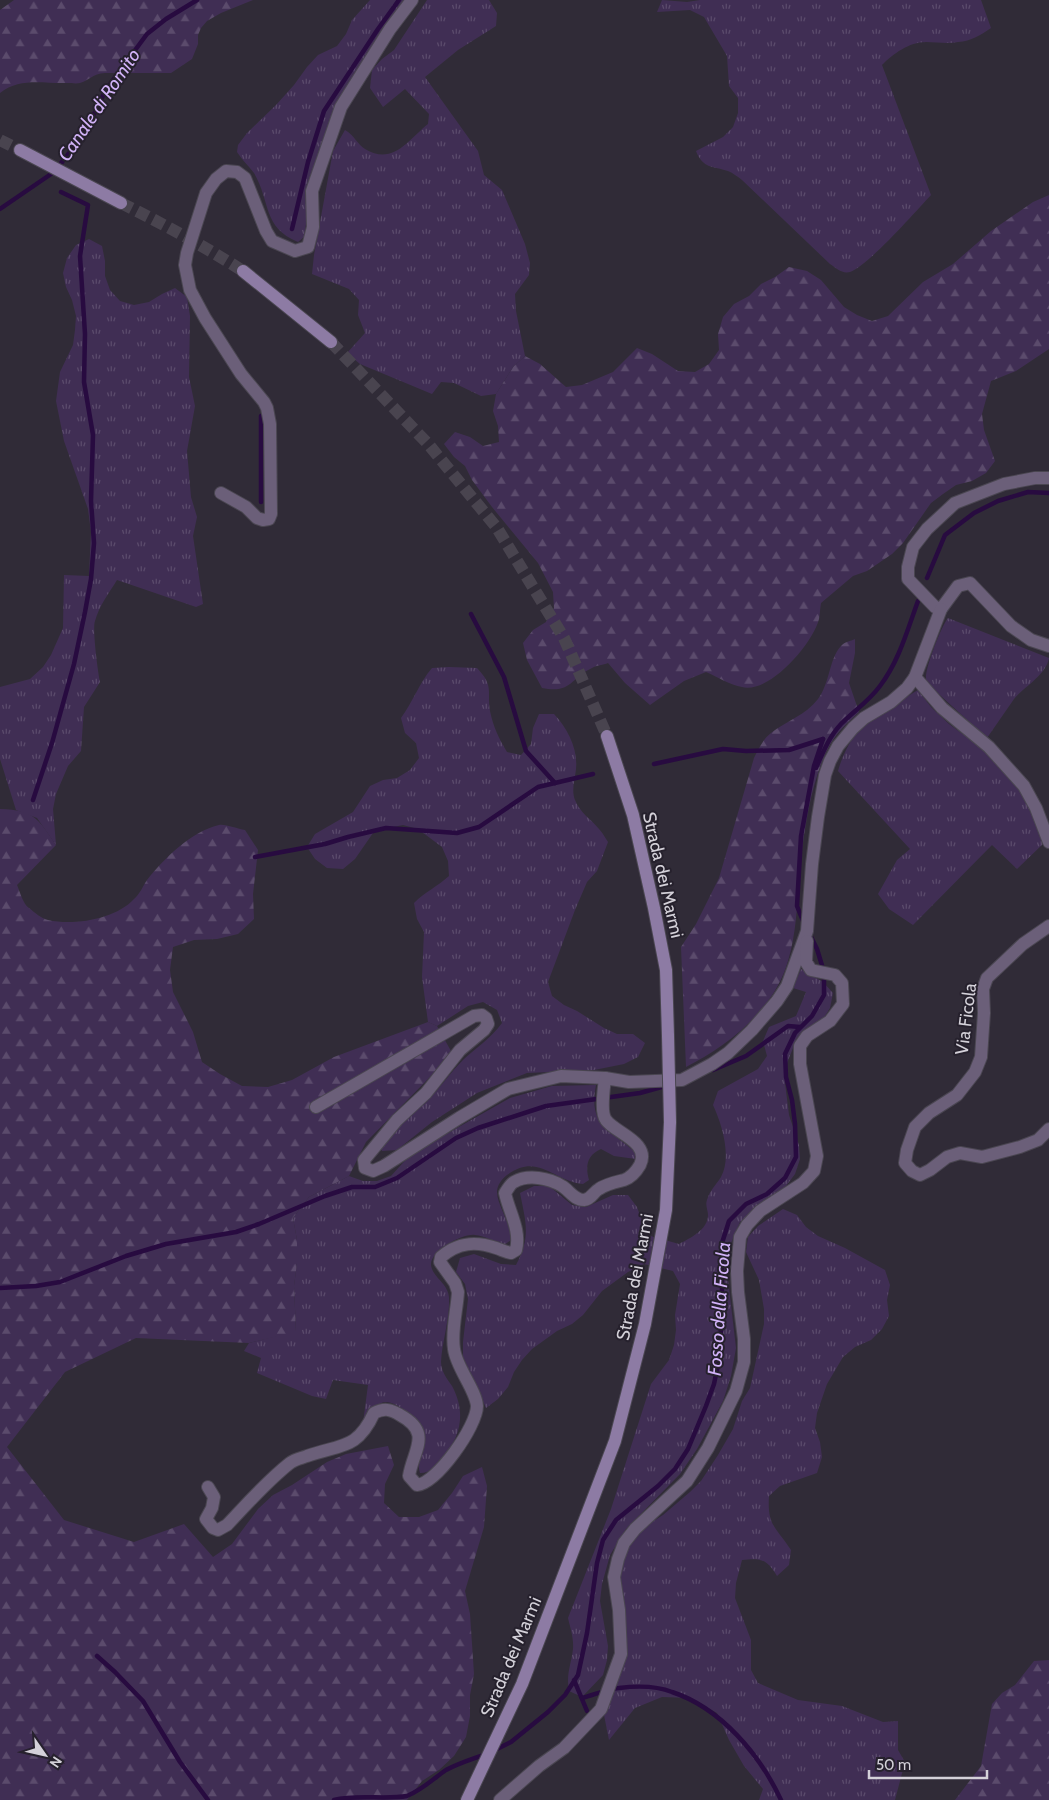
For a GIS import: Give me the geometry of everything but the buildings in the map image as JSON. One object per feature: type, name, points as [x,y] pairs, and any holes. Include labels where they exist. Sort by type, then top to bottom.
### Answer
[{"type":"main road","points":[[20,150],[121,203]]},
{"type":"main road","points":[[243,271],[331,342]]},
{"type":"main road","name":"Strada dei Marmi","points":[[467,1800],[522,1684],[615,1441],[646,1324],[666,1210],[670,1122],[666,970],[656,915],[633,815],[606,736]]},
{"type":"street","points":[[221,494],[246,507],[257,518],[268,519],[271,514],[270,424],[267,408],[241,374],[205,318],[190,290],[185,266],[186,253],[206,193],[216,179],[226,171],[237,172],[245,178],[266,231],[272,241],[295,251],[308,247],[313,227],[312,191],[341,107],[390,28],[412,0]]},
{"type":"street","points":[[938,608],[908,579],[908,567],[913,547],[928,528],[955,503],[1004,484],[1036,478],[1049,478]]},
{"type":"street","points":[[500,1800],[539,1766],[564,1748],[601,1709],[620,1654],[619,1610],[614,1577],[624,1543],[635,1530],[687,1481],[708,1448],[736,1392],[744,1362],[744,1339],[738,1285],[740,1237],[747,1225],[760,1211],[803,1183],[814,1171],[817,1156],[800,1064],[800,1046],[807,1036],[830,1021],[843,1004],[842,983],[834,975],[811,970],[806,962],[812,864],[825,775],[830,761],[838,746],[853,728],[864,718],[891,702],[916,677],[938,608],[958,586],[970,583],[1010,626],[1031,640],[1049,646]]},
{"type":"street","points":[[916,677],[942,708],[989,747],[1024,786],[1036,808],[1049,842]]},
{"type":"street","name":"Via Ficola","points":[[1049,926],[1023,944],[987,978],[983,990],[984,1013],[981,1057],[975,1072],[957,1095],[929,1113],[915,1127],[907,1150],[905,1163],[912,1171],[920,1175],[948,1157],[960,1153],[982,1157],[1020,1147],[1038,1140],[1049,1129]]},
{"type":"street","points":[[316,1107],[474,1016],[482,1015],[486,1018],[488,1024],[484,1030],[460,1050],[426,1093],[397,1120],[364,1160],[365,1168],[373,1171],[384,1166],[508,1089],[561,1076],[604,1078],[630,1082],[682,1080],[720,1058],[752,1030],[778,1001],[787,986],[807,931]]},
{"type":"street","points":[[208,1487],[214,1497],[212,1508],[206,1519],[213,1528],[218,1530],[227,1525],[270,1480],[292,1462],[353,1442],[368,1427],[374,1414],[384,1409],[401,1415],[412,1423],[419,1438],[419,1444],[410,1476],[417,1485],[428,1481],[458,1448],[472,1424],[477,1408],[454,1348],[458,1292],[455,1284],[440,1262],[441,1256],[452,1248],[474,1242],[507,1253],[516,1250],[518,1240],[514,1219],[505,1193],[516,1180],[542,1178],[561,1185],[578,1199],[584,1200],[589,1198],[598,1189],[630,1178],[636,1172],[642,1161],[640,1149],[630,1138],[606,1120],[603,1111],[604,1078]]},
{"type":"green space","points":[[14,0],[253,0],[207,21],[198,35],[198,44],[192,59],[171,73],[105,73],[78,83],[24,83],[8,88],[0,93],[0,10]]},
{"type":"green space","points":[[370,0],[405,0],[347,88],[307,218],[304,237],[298,242],[286,236],[273,221],[254,173],[237,152],[238,145],[247,133],[294,85],[318,55],[337,46],[346,34],[352,20]]},
{"type":"green space","points":[[427,0],[489,0],[497,13],[496,26],[458,50],[425,77],[478,151],[484,175],[502,190],[525,244],[530,263],[529,275],[515,294],[516,311],[525,356],[513,367],[496,394],[481,396],[454,383],[441,382],[432,394],[360,364],[347,353],[365,333],[358,315],[359,300],[349,289],[312,274],[333,151],[345,130],[365,149],[384,155],[399,149],[428,124],[429,114],[405,89],[383,107],[370,88],[372,70],[394,50]]},
{"type":"green space","points":[[662,0],[687,2],[700,0],[981,0],[991,28],[987,31],[963,41],[914,44],[896,53],[882,65],[931,195],[892,237],[858,267],[850,272],[844,272],[830,264],[742,180],[728,171],[705,164],[699,157],[696,151],[723,137],[733,127],[738,113],[738,98],[729,86],[727,56],[704,17],[690,10],[657,12]]},
{"type":"green space","points":[[1049,195],[1049,349],[1016,371],[991,381],[982,414],[984,430],[995,461],[986,473],[972,481],[956,485],[931,503],[903,543],[892,554],[867,571],[853,576],[821,603],[819,619],[815,629],[789,665],[765,683],[753,687],[742,687],[728,683],[706,672],[684,681],[650,705],[625,683],[608,663],[596,666],[585,672],[565,687],[559,689],[542,688],[527,660],[523,643],[533,630],[546,622],[554,608],[553,592],[538,563],[492,507],[472,480],[465,466],[454,457],[444,444],[455,432],[470,437],[483,446],[499,442],[498,426],[493,411],[496,394],[513,367],[525,356],[540,364],[566,387],[582,385],[613,372],[637,348],[652,354],[678,371],[695,372],[709,364],[719,350],[718,334],[723,317],[734,304],[749,296],[761,284],[789,267],[807,271],[821,280],[844,307],[857,315],[872,321],[888,316],[923,282],[953,264],[991,231],[1033,202]]},
{"type":"green space","points":[[89,239],[102,246],[105,276],[110,290],[120,301],[134,305],[149,302],[175,288],[187,297],[190,316],[189,377],[195,406],[187,451],[191,497],[197,517],[193,536],[203,604],[196,607],[117,580],[97,615],[94,625],[100,682],[84,707],[81,751],[68,766],[56,794],[53,809],[56,845],[37,818],[16,810],[0,759],[0,687],[30,679],[43,667],[51,655],[63,628],[64,575],[89,576],[91,532],[88,509],[64,441],[56,401],[60,372],[73,345],[76,316],[63,273],[67,258],[76,245]]},
{"type":"green space","points":[[948,618],[1049,658],[1044,670],[1014,699],[987,738],[930,686],[926,680],[934,648]]},
{"type":"green space","points":[[855,639],[855,653],[849,683],[859,712],[831,743],[813,791],[805,827],[793,941],[781,979],[761,1010],[748,1024],[718,1048],[686,1067],[681,947],[696,924],[719,878],[754,758],[768,735],[813,705],[822,693],[837,651],[844,644]]},
{"type":"green space","points":[[432,668],[477,668],[486,679],[489,688],[490,711],[493,722],[507,752],[521,755],[531,744],[533,728],[539,714],[554,714],[568,733],[574,747],[576,762],[573,788],[575,800],[580,809],[608,842],[597,871],[587,882],[575,910],[548,982],[552,996],[564,1005],[604,1028],[617,1034],[633,1034],[645,1043],[638,1057],[624,1064],[594,1070],[527,1073],[477,1093],[432,1122],[397,1150],[382,1151],[381,1148],[391,1135],[432,1096],[463,1060],[502,1023],[497,1010],[483,1002],[468,1006],[437,1026],[428,1022],[422,977],[424,932],[417,919],[414,903],[449,876],[448,861],[442,847],[418,829],[403,825],[388,828],[373,833],[355,859],[343,869],[327,868],[315,859],[307,847],[315,834],[353,812],[370,786],[383,780],[397,778],[410,770],[419,758],[416,743],[405,733],[401,718]]},
{"type":"green space","points":[[918,690],[931,707],[949,724],[991,755],[1013,780],[1026,799],[1044,843],[1017,869],[992,845],[913,925],[889,909],[878,894],[897,860],[910,849],[838,771],[852,739],[858,732],[883,712]]},
{"type":"green space","points":[[0,809],[21,811],[28,814],[40,822],[56,845],[17,885],[27,906],[43,918],[58,922],[94,919],[117,912],[138,895],[147,880],[179,847],[208,828],[225,825],[245,830],[258,850],[253,894],[254,919],[238,934],[217,939],[194,940],[173,947],[170,970],[173,992],[193,1032],[202,1062],[242,1086],[268,1087],[292,1080],[334,1057],[428,1022],[437,1026],[451,1051],[430,1077],[366,1142],[349,1176],[309,1197],[293,1218],[297,1240],[294,1286],[296,1332],[249,1343],[136,1338],[65,1372],[7,1447],[64,1520],[134,1542],[184,1524],[213,1557],[232,1544],[258,1509],[273,1495],[327,1462],[346,1454],[388,1446],[394,1465],[385,1484],[384,1503],[399,1517],[419,1517],[438,1510],[463,1476],[482,1467],[487,1486],[484,1527],[465,1591],[470,1614],[474,1674],[466,1737],[454,1756],[439,1770],[422,1781],[407,1800],[0,1800]]},
{"type":"green space","points":[[801,969],[823,982],[833,993],[830,1008],[822,1021],[808,1028],[797,1038],[787,1063],[785,1083],[789,1115],[799,1145],[800,1159],[795,1174],[786,1186],[740,1222],[728,1250],[728,1280],[736,1348],[731,1376],[723,1401],[697,1449],[680,1474],[626,1529],[610,1555],[602,1584],[600,1601],[608,1646],[607,1660],[603,1675],[582,1697],[569,1691],[568,1674],[573,1645],[568,1618],[611,1509],[651,1384],[669,1360],[674,1345],[675,1315],[680,1284],[673,1271],[644,1264],[628,1272],[602,1291],[583,1315],[572,1324],[557,1331],[532,1349],[514,1372],[508,1387],[498,1399],[486,1408],[463,1357],[468,1299],[465,1284],[456,1272],[460,1258],[474,1254],[501,1264],[516,1265],[524,1246],[526,1230],[520,1193],[534,1186],[549,1186],[572,1205],[586,1207],[613,1195],[628,1195],[637,1207],[647,1235],[679,1244],[698,1233],[707,1220],[707,1200],[711,1190],[721,1177],[726,1160],[726,1150],[720,1121],[713,1105],[718,1091],[758,1069],[767,1056],[763,1041],[769,1027],[796,1016],[806,992],[793,988]]},
{"type":"green space","points":[[596,1085],[594,1099],[598,1118],[609,1132],[635,1152],[636,1159],[614,1156],[601,1149],[596,1151],[590,1158],[587,1166],[589,1180],[583,1184],[572,1182],[537,1167],[528,1166],[518,1169],[503,1178],[497,1189],[499,1203],[509,1227],[511,1240],[504,1245],[470,1235],[448,1244],[432,1260],[432,1269],[444,1285],[449,1298],[441,1365],[456,1396],[460,1414],[458,1432],[450,1449],[434,1468],[420,1473],[419,1463],[424,1441],[424,1431],[418,1421],[401,1408],[388,1402],[383,1402],[373,1409],[363,1423],[368,1385],[333,1380],[326,1399],[312,1396],[257,1373],[261,1358],[244,1351],[249,1343],[296,1331],[294,1286],[297,1240],[293,1218],[309,1197],[349,1176],[363,1181],[377,1181],[391,1176],[411,1154],[510,1098],[552,1086]]},
{"type":"green space","points":[[783,1209],[797,1215],[806,1227],[818,1236],[845,1248],[885,1270],[890,1285],[887,1300],[889,1316],[882,1329],[871,1340],[855,1347],[843,1357],[827,1384],[817,1413],[815,1428],[820,1442],[822,1457],[817,1473],[780,1486],[769,1496],[771,1520],[791,1550],[789,1565],[777,1576],[770,1566],[763,1561],[754,1559],[742,1560],[736,1583],[735,1598],[751,1640],[751,1670],[758,1683],[798,1700],[842,1706],[883,1722],[898,1721],[898,1750],[905,1762],[895,1800],[759,1800],[763,1789],[744,1766],[729,1740],[717,1713],[691,1698],[662,1697],[635,1708],[609,1740],[604,1715],[627,1655],[621,1588],[621,1562],[629,1544],[644,1527],[663,1515],[701,1481],[733,1429],[742,1401],[750,1388],[764,1324],[764,1309],[759,1280],[746,1252],[748,1237],[758,1226]]},
{"type":"green space","points":[[1049,1660],[1049,1800],[955,1800],[981,1766],[992,1704],[1002,1693],[1015,1685],[1034,1661]]},
{"type":"waterway","name":"Canale di Romito","points":[[0,209],[54,172],[70,152],[97,109],[105,91],[147,34],[166,19],[197,0]]},
{"type":"waterway","points":[[292,229],[308,162],[324,111],[399,0]]},
{"type":"waterway","points":[[33,800],[52,743],[74,664],[91,579],[94,543],[91,501],[93,435],[84,382],[85,334],[80,256],[88,205],[61,192]]},
{"type":"waterway","points":[[261,416],[261,502]]},
{"type":"waterway","name":"Fosso della Ficola","points":[[927,578],[945,535],[974,513],[998,501],[1028,492],[1049,493]]},
{"type":"waterway","points":[[816,768],[833,734],[871,696],[887,676],[902,645],[918,601]]},
{"type":"waterway","points":[[471,614],[504,677],[526,751],[555,783]]},
{"type":"waterway","points":[[654,764],[723,749],[746,751],[789,750],[823,739]]},
{"type":"waterway","name":"Fosso della Ficola","points":[[803,921],[797,906],[801,836],[814,766],[823,739]]},
{"type":"waterway","points":[[255,857],[325,844],[386,828],[457,833],[479,827],[538,787],[593,774]]},
{"type":"waterway","name":"Fosso della Ficola","points":[[493,1751],[511,1742],[548,1712],[565,1695],[578,1675],[587,1633],[597,1563],[603,1540],[616,1520],[658,1486],[675,1469],[688,1449],[706,1406],[714,1384],[719,1360],[722,1314],[722,1243],[729,1221],[746,1204],[767,1194],[785,1178],[796,1157],[795,1124],[792,1100],[786,1077],[785,1054],[795,1033],[812,1016],[824,995],[824,972],[811,937]]},
{"type":"waterway","points":[[713,1070],[746,1056],[788,1026],[800,1027]]},
{"type":"waterway","points":[[0,1288],[36,1286],[60,1282],[126,1256],[166,1244],[236,1232],[352,1187],[375,1187],[397,1178],[456,1138],[478,1128],[546,1106],[640,1093],[665,1086]]},
{"type":"waterway","points":[[97,1656],[143,1701],[180,1762],[208,1800]]},
{"type":"waterway","points":[[574,1680],[587,1711]]},
{"type":"waterway","points":[[582,1698],[614,1689],[639,1687],[666,1690],[690,1699],[707,1709],[737,1735],[762,1766],[781,1800]]},
{"type":"waterway","points":[[334,1800],[352,1797],[407,1796],[423,1788],[446,1770],[486,1754]]},
{"type":"tunnel","points":[[0,140],[20,150]]},
{"type":"tunnel","points":[[121,203],[243,271]]},
{"type":"tunnel","points":[[331,342],[429,445],[497,528],[564,638],[607,736]]}]
